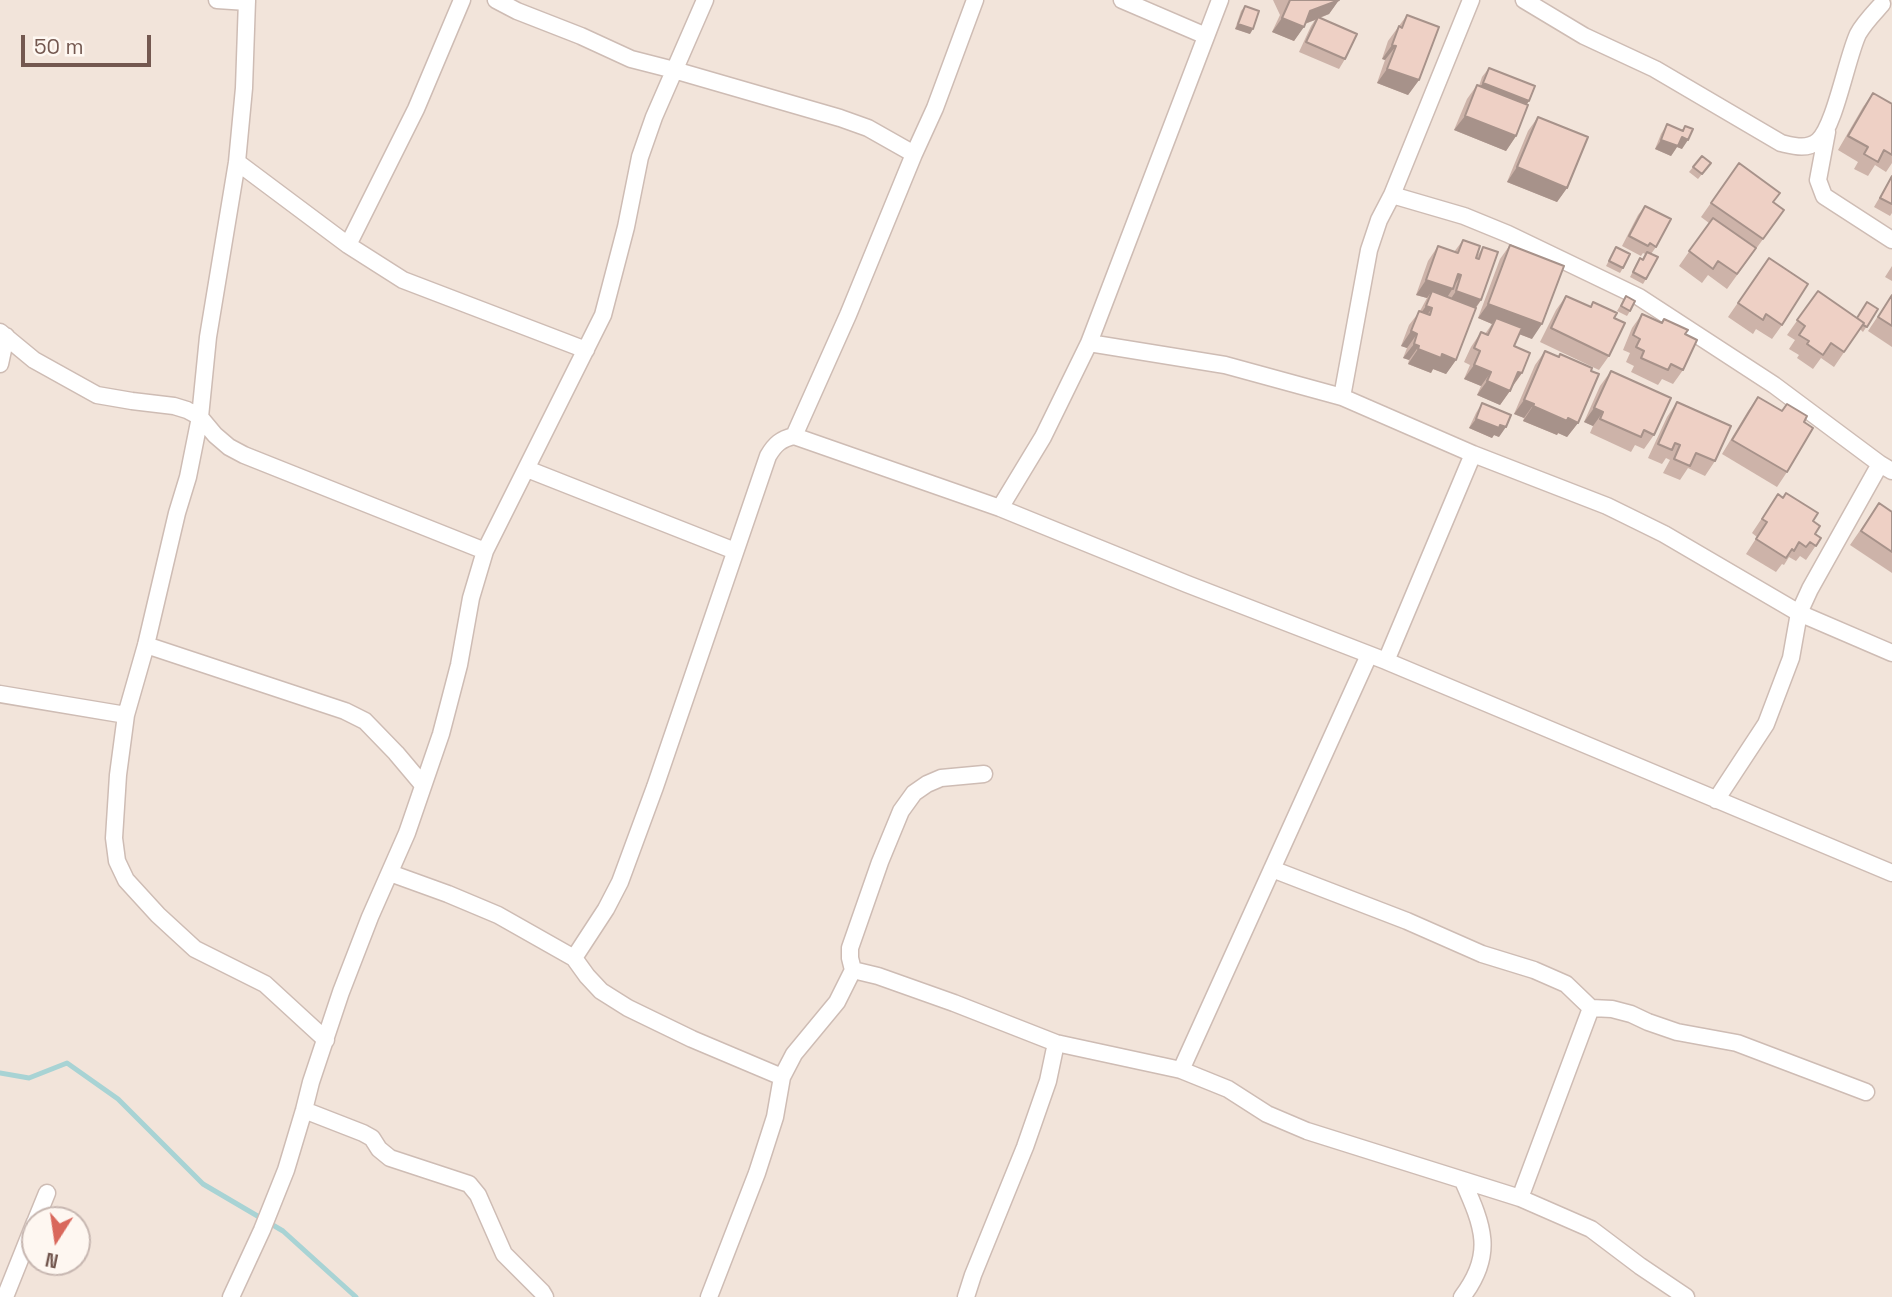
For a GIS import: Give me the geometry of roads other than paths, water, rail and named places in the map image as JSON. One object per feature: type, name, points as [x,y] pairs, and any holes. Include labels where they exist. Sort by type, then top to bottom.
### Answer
[{"type":"street","points":[[217,0],[247,1],[244,88],[237,162],[208,337],[200,417],[188,477],[126,715],[118,775],[114,838],[117,861],[126,880],[158,915],[195,949],[265,984],[326,1040]]},
{"type":"street","points":[[348,245],[416,109],[463,0]]},
{"type":"street","points":[[496,0],[631,59],[840,118],[868,128],[914,154]]},
{"type":"street","points":[[230,1297],[262,1230],[286,1170],[341,992],[407,833],[441,734],[471,598],[485,551],[603,315],[626,226],[640,157],[654,117],[705,0]]},
{"type":"street","points":[[794,436],[935,108],[975,0]]},
{"type":"street","points":[[1122,0],[1206,36]]},
{"type":"street","points":[[1000,508],[1043,437],[1089,343],[1220,0]]},
{"type":"street","points":[[1342,397],[1369,250],[1471,0]]},
{"type":"street","points":[[1524,0],[1584,36],[1655,69],[1781,143],[1807,146],[1819,140],[1828,126]]},
{"type":"street","points":[[1884,5],[1859,32],[1828,126],[1818,180],[1824,196],[1892,240]]},
{"type":"street","points":[[237,162],[348,245],[403,280],[586,350]]},
{"type":"street","points":[[1392,195],[1464,216],[1508,234],[1639,297],[1774,385],[1886,468],[1810,589],[1799,613],[1791,658],[1766,723],[1716,800]]},
{"type":"street","points":[[3,334],[34,360],[97,394],[187,410],[200,417],[229,447],[244,455],[485,551]]},
{"type":"street","points":[[0,364],[3,334]]},
{"type":"street","points":[[1089,343],[1225,365],[1342,397],[1473,454],[1607,506],[1664,534],[1799,613],[1892,653]]},
{"type":"street","points":[[574,958],[620,882],[768,456],[782,439],[794,436],[1000,508],[1386,661],[1892,873]]},
{"type":"street","points":[[1386,661],[1473,454]]},
{"type":"street","points":[[527,469],[735,551]]},
{"type":"street","points":[[146,645],[345,711],[365,721],[422,785]]},
{"type":"street","points":[[1181,1070],[1368,655]]},
{"type":"street","points":[[0,694],[126,715]]},
{"type":"street","points":[[709,1297],[757,1173],[775,1117],[782,1077],[794,1054],[837,1002],[853,970],[850,948],[901,811],[914,793],[927,784],[941,778],[984,774]]},
{"type":"street","points":[[1272,869],[1407,921],[1482,954],[1534,970],[1566,984],[1591,1008],[1612,1009],[1677,1032],[1737,1043],[1866,1092]]},
{"type":"street","points":[[390,873],[498,915],[574,958],[601,991],[628,1008],[692,1039],[782,1077]]},
{"type":"street","points":[[853,970],[954,1003],[1056,1043],[1181,1070],[1228,1089],[1267,1114],[1307,1131],[1520,1198],[1591,1229],[1686,1297]]},
{"type":"street","points":[[1520,1198],[1591,1008]]},
{"type":"street","points":[[966,1297],[1048,1082],[1056,1043]]},
{"type":"street","points":[[304,1110],[372,1138],[379,1149],[390,1158],[469,1184],[478,1195],[504,1254],[545,1297]]},
{"type":"street","points":[[1462,1297],[1480,1269],[1483,1241],[1480,1220],[1463,1181]]},
{"type":"street","points":[[41,1206],[47,1193]]},
{"type":"street","points":[[5,1297],[21,1256]]},
{"type":"waterway","points":[[0,1073],[29,1078],[67,1063],[118,1099],[203,1184],[283,1231],[356,1297]]}]
